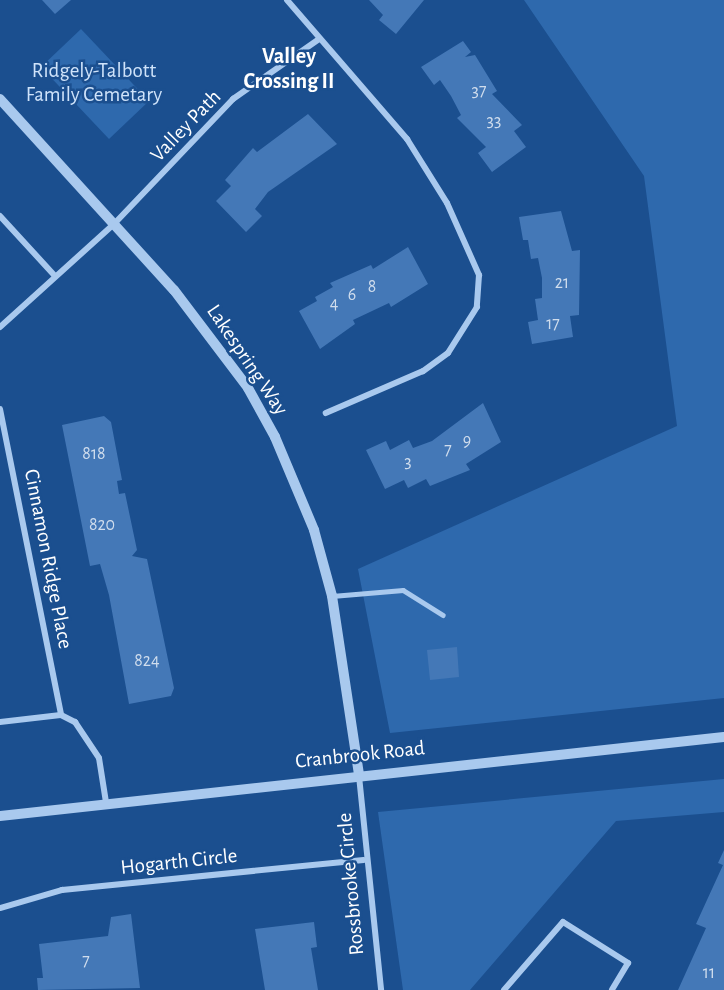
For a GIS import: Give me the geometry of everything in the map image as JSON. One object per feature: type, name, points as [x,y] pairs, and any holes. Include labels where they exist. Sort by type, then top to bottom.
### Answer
[{"type":"street","points":[[286,0],[407,139],[447,203],[479,274],[477,307],[448,353],[423,371],[326,413]]},
{"type":"street","name":"Valley Path","points":[[0,327],[114,224],[233,99],[319,39]]},
{"type":"street","name":"Lakespring Way","points":[[0,99],[174,290],[248,388],[314,530],[332,596],[359,775]]},
{"type":"street","points":[[0,216],[56,276]]},
{"type":"street","name":"Cinnamon Ridge Place","points":[[0,409],[62,715]]},
{"type":"street","points":[[0,722],[62,715],[90,738],[106,802]]},
{"type":"street","name":"Cranbrook Road","points":[[0,816],[106,802],[724,737]]},
{"type":"street","name":"Rossbrooke Circle","points":[[359,775],[364,860],[381,990]]},
{"type":"street","name":"Hogarth Circle","points":[[0,908],[62,890],[364,860]]},
{"type":"street","points":[[504,990],[563,922],[628,963],[612,990]]},
{"type":"lane","points":[[332,596],[403,591],[443,615]]},
{"type":"green space","points":[[524,0],[724,0],[724,698],[390,733],[358,569],[677,426],[644,176]]},
{"type":"green space","name":"Ridgely-Talbott Family Cemetary","points":[[81,29],[149,101],[109,139],[41,67]]},
{"type":"green space","points":[[724,779],[724,812],[616,821],[470,990],[403,990],[378,812]]},
{"type":"building","points":[[42,0],[71,0],[55,14]]},
{"type":"building","points":[[369,0],[424,0],[396,34],[379,20],[383,15]]},
{"type":"building","points":[[463,41],[471,52],[465,57],[475,55],[497,91],[492,94],[522,125],[514,131],[526,147],[492,172],[478,153],[486,147],[457,118],[461,115],[440,80],[434,85],[421,67]]},
{"type":"building","points":[[308,114],[337,144],[268,192],[255,209],[262,216],[246,232],[216,201],[231,186],[225,180],[253,148],[257,152]]},
{"type":"building","points":[[561,211],[572,251],[580,250],[579,315],[570,316],[573,337],[532,344],[528,322],[538,320],[535,299],[542,298],[542,278],[538,258],[531,259],[528,240],[523,240],[519,217]]},
{"type":"building","points":[[408,247],[428,284],[391,307],[389,303],[353,320],[355,324],[320,349],[299,311],[317,301],[315,297],[333,287],[330,283],[371,265],[373,269]]},
{"type":"building","points":[[483,403],[501,442],[466,464],[470,470],[430,486],[426,479],[408,488],[404,480],[385,489],[366,450],[386,441],[390,450],[409,440],[413,448],[432,441]]},
{"type":"building","points":[[104,416],[111,422],[122,480],[117,481],[119,494],[125,493],[137,550],[132,556],[147,559],[174,688],[171,696],[129,704],[109,595],[100,564],[90,566],[62,425]]},
{"type":"building","points":[[457,647],[459,677],[430,680],[427,650]]},
{"type":"building","points":[[724,850],[724,990],[678,990],[706,928],[696,924],[723,865],[718,863]]},
{"type":"building","points":[[131,914],[140,988],[38,990],[37,978],[43,978],[39,944],[108,936],[111,917]]},
{"type":"building","points":[[314,922],[317,947],[311,948],[318,990],[265,990],[255,929]]},
{"type":"district","name":"Valley Crossing II","points":[[289,68]]}]
